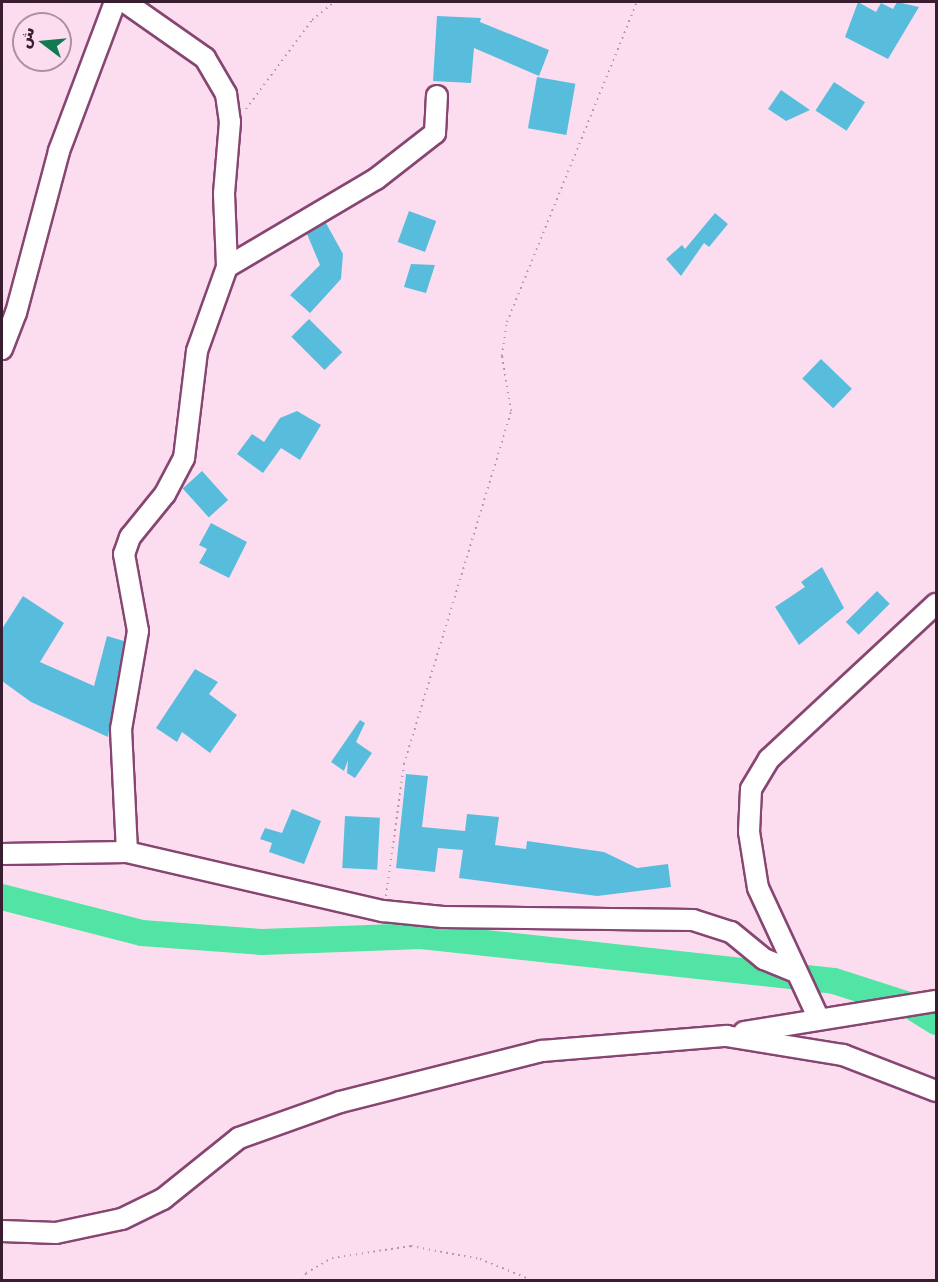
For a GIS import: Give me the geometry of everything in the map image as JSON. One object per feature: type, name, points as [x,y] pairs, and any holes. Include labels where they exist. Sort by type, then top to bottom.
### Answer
[{"type":"street","points":[[2,349],[16,313],[59,152],[116,2]]},
{"type":"street","points":[[124,2],[195,49],[214,69],[228,101],[224,194],[227,267],[197,351],[181,464],[130,537],[124,554],[138,631],[121,729],[127,852]]},
{"type":"street","points":[[227,267],[376,179],[435,133],[437,96]]},
{"type":"street","points":[[818,1017],[793,971],[752,865],[748,812],[757,773],[936,604]]},
{"type":"street","points":[[2,854],[127,852],[383,911],[443,917],[693,920],[730,932],[764,959],[793,971]]},
{"type":"street","points":[[2,1231],[56,1233],[141,1213],[239,1138],[428,1077],[578,1046],[726,1036],[818,1017],[936,1001]]},
{"type":"street","points":[[726,1036],[843,1055],[936,1091]]},
{"type":"path","points":[[228,136],[277,65],[334,2]]},
{"type":"path","points":[[383,911],[404,764],[510,411],[502,356],[507,322],[637,2]]},
{"type":"path","points":[[303,1281],[306,1273],[332,1258],[411,1246],[480,1259],[527,1278]]},
{"type":"building","points":[[858,2],[876,12],[881,3],[893,9],[897,2],[919,7],[888,59],[845,37]]},
{"type":"building","points":[[437,16],[481,18],[480,22],[549,50],[539,76],[474,48],[471,83],[433,81]]},
{"type":"building","points":[[537,77],[575,84],[566,135],[528,128]]},
{"type":"building","points":[[834,82],[865,102],[847,131],[815,111]]},
{"type":"building","points":[[781,90],[810,110],[786,121],[768,109]]},
{"type":"building","points":[[409,211],[436,221],[425,252],[398,242]]},
{"type":"building","points":[[715,213],[728,224],[709,247],[704,243],[681,276],[666,259],[682,245],[685,249]]},
{"type":"building","points":[[326,223],[343,254],[341,279],[310,313],[290,295],[320,265],[307,234]]},
{"type":"building","points":[[411,264],[435,265],[426,293],[404,287]]},
{"type":"building","points":[[309,319],[342,352],[325,370],[291,337]]},
{"type":"building","points":[[821,359],[852,389],[833,408],[802,378]]},
{"type":"building","points":[[297,411],[321,425],[300,460],[281,448],[263,473],[237,454],[252,434],[264,442],[280,418]]},
{"type":"building","points":[[202,471],[228,500],[209,517],[183,488]]},
{"type":"building","points":[[211,523],[247,542],[229,578],[199,563],[207,549],[199,545]]},
{"type":"building","points":[[822,567],[844,608],[799,645],[775,607],[805,587],[801,582]]},
{"type":"building","points":[[877,591],[890,604],[859,635],[846,622]]},
{"type":"building","points":[[23,596],[64,623],[40,662],[94,686],[107,636],[124,641],[108,737],[31,702],[2,681],[2,629]]},
{"type":"building","points":[[195,669],[218,682],[209,694],[237,715],[210,753],[182,732],[177,742],[156,728]]},
{"type":"building","points":[[360,720],[365,723],[356,742],[372,753],[355,778],[347,773],[348,760],[344,771],[331,762]]},
{"type":"building","points":[[406,774],[428,776],[422,827],[465,831],[467,814],[499,817],[495,845],[526,849],[527,841],[604,852],[637,868],[668,864],[671,887],[597,896],[459,878],[463,850],[438,848],[435,872],[396,868]]},
{"type":"building","points":[[292,809],[321,821],[304,864],[269,852],[272,843],[260,839],[265,828],[282,833]]},
{"type":"building","points":[[345,816],[380,818],[377,870],[342,868]]},
{"type":"waterway","points":[[2,897],[142,933],[262,942],[421,936],[834,981],[909,1005],[936,1022]]}]
